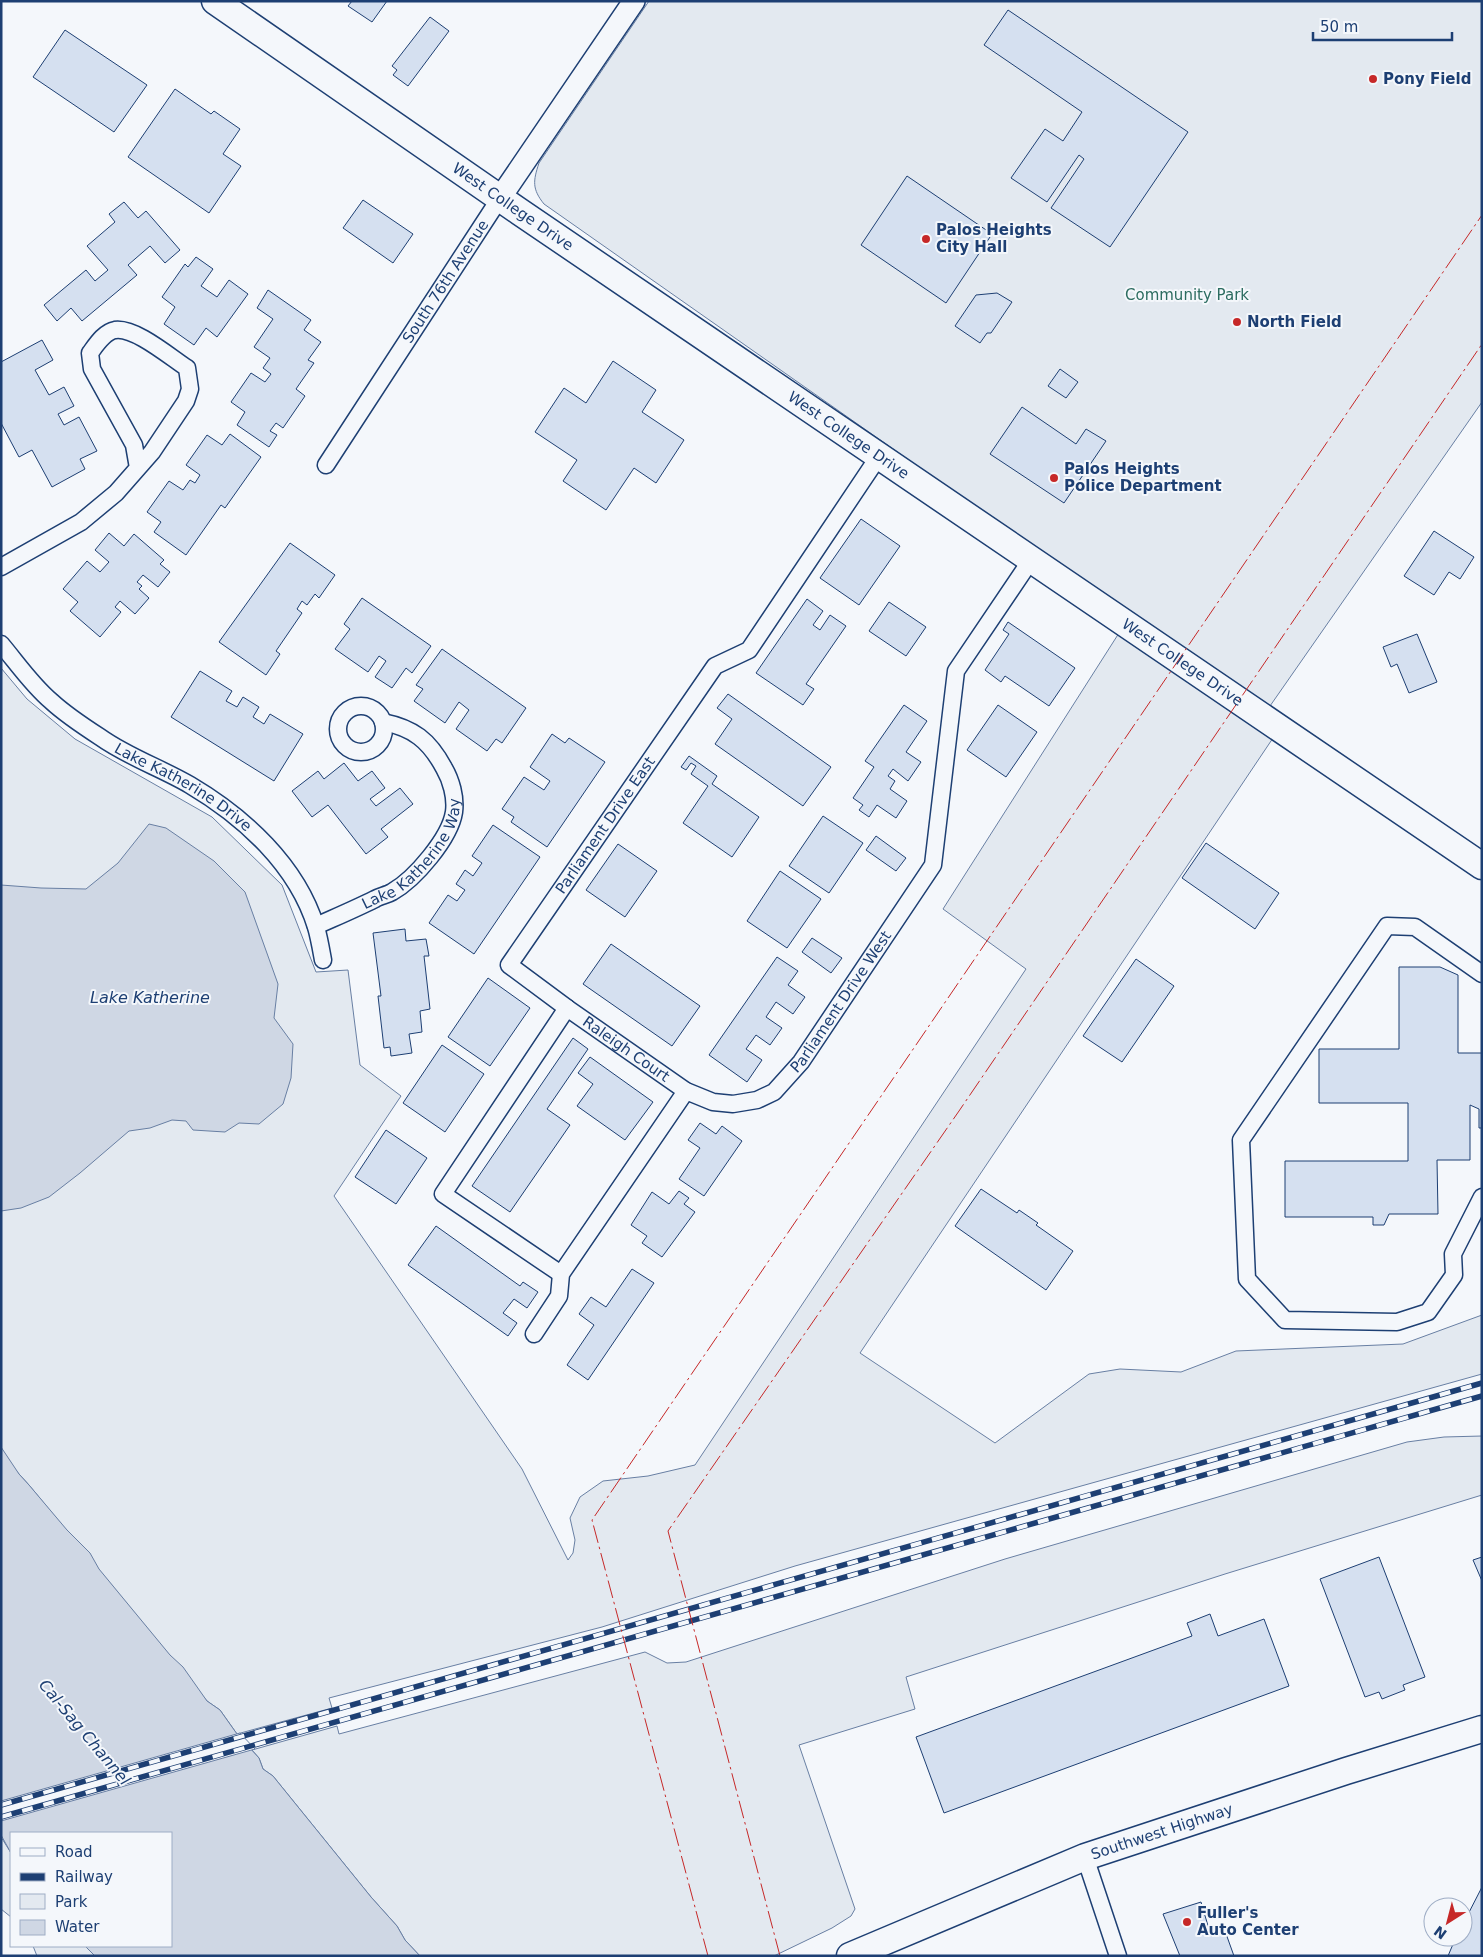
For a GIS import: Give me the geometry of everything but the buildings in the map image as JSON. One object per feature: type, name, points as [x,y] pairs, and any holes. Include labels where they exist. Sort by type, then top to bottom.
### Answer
[{"type":"main road","name":"West College Drive","points":[[215,1],[500,198],[1482,866]]},
{"type":"main road","name":"Southwest Highway","points":[[850,1956],[1085,1858],[1482,1728]]},
{"type":"street","name":"South 76th Avenue","points":[[326,465],[500,198],[634,1]]},
{"type":"street","points":[[1,567],[81,522],[116,493],[138,468],[152,452],[186,401],[190,389],[186,368],[132,332],[115,330],[101,338],[90,353],[92,369],[134,445],[138,468]]},
{"type":"street","name":"Parliament Drive East","points":[[567,1008],[509,965],[715,666],[749,650],[879,456]]},
{"type":"street","name":"Parliament Drive West","points":[[686,1091],[713,1102],[733,1104],[757,1100],[774,1092],[801,1062],[933,865],[956,670],[1031,560]]},
{"type":"street","name":"Lake Katherine Drive","points":[[1,644],[50,701],[101,738],[190,785],[256,834],[281,862],[298,887],[316,926],[323,960]]},
{"type":"street","name":"Lake Katherine Way","points":[[316,926],[392,892],[406,881],[436,847],[446,832],[454,812],[454,796],[448,775],[436,753],[425,740],[407,729],[383,722]]},
{"type":"street","points":[[1482,974],[1414,927],[1386,926],[1242,1140],[1246,1279],[1286,1320],[1396,1322],[1428,1312],[1454,1275],[1453,1254],[1482,1197]]},
{"type":"street","name":"Raleigh Court","points":[[567,1008],[686,1091]]},
{"type":"street","points":[[561,1274],[443,1194],[567,1008]]},
{"type":"street","points":[[534,1334],[559,1296],[561,1274],[686,1091]]},
{"type":"street","points":[[1085,1858],[1118,1956]]},
{"type":"green space","name":"Community Park","points":[[649,1],[1482,1],[1482,402],[1270,706],[1047,557],[544,204],[537,194],[535,185],[539,163]]},
{"type":"green space","points":[[1119,633],[1273,738],[860,1353],[995,1443],[1089,1374],[1120,1369],[1181,1372],[1236,1351],[1403,1344],[1482,1315],[1482,1374],[795,1566],[602,1627],[329,1698],[332,1708],[237,1734],[220,1710],[207,1701],[29,1485],[1,1454],[1,668],[27,699],[75,739],[212,817],[282,885],[316,972],[348,970],[360,1065],[401,1096],[334,1196],[522,1469],[568,1560],[573,1553],[575,1540],[570,1518],[580,1497],[603,1481],[648,1476],[695,1465],[1026,969],[943,909]]},
{"type":"green space","points":[[1482,1436],[1482,1495],[1225,1574],[906,1677],[915,1709],[799,1745],[855,1909],[851,1916],[832,1928],[774,1956],[420,1956],[273,1776],[263,1769],[259,1758],[252,1750],[337,1726],[339,1734],[645,1652],[667,1663],[686,1662],[1005,1559],[1407,1442],[1444,1437]]},
{"type":"green space","points":[[1,1837],[10,1851],[10,1916],[1,1909]]},
{"type":"green space","points":[[33,1947],[86,1947],[95,1956],[37,1956]]},
{"type":"water","name":"Lake Katherine","points":[[149,824],[166,828],[214,861],[245,892],[278,984],[274,1018],[293,1044],[291,1078],[283,1104],[259,1124],[239,1123],[225,1132],[193,1130],[186,1121],[172,1120],[150,1128],[129,1131],[49,1197],[21,1208],[1,1211],[1,885],[86,889],[118,863]]},
{"type":"water","name":"Cal-Sag Channel","points":[[1,1447],[19,1474],[67,1530],[90,1553],[99,1569],[170,1655],[183,1667],[207,1701],[220,1710],[237,1734],[259,1758],[263,1769],[273,1776],[420,1956],[95,1956],[86,1947],[172,1947],[172,1832],[10,1832],[10,1851],[1,1835]]},
{"type":"pier","points":[[240,1733],[255,1749],[1,1821],[1,1801]]},
{"type":"railway","points":[[1,1805],[1482,1383]]},
{"type":"railway","points":[[1,1817],[1482,1396]]},
{"type":"power","points":[[708,1956],[592,1520],[1482,215]]},
{"type":"power","points":[[780,1956],[668,1531],[959,1111],[1482,344]]},
{"type":"place","name":"Pony Field","points":[[1373,79]]},
{"type":"place","name":"Palos Heights City Hall","points":[[926,239]]},
{"type":"place","name":"North Field","points":[[1237,322]]},
{"type":"place","name":"Palos Heights Police Department","points":[[1054,478]]},
{"type":"place","name":"Fuller's Auto Center","points":[[1187,1922]]}]
